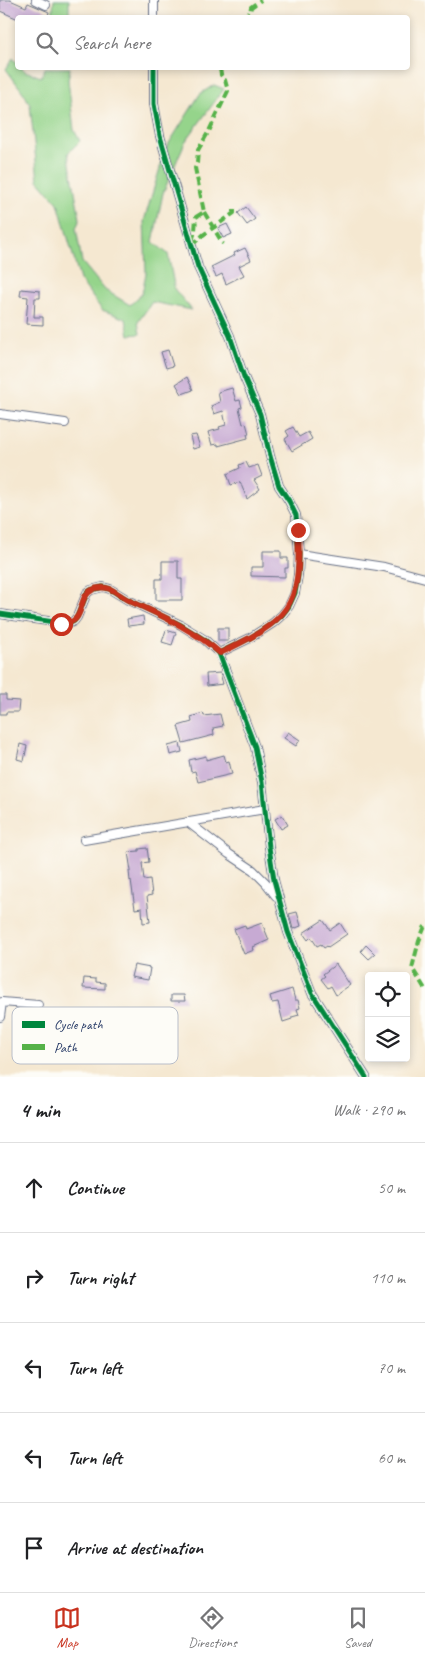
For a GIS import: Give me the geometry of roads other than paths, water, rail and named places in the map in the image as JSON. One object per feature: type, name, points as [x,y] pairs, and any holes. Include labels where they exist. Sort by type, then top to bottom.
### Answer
[{"type":"street","points":[[36,0],[46,5]]},
{"type":"street","points":[[154,0],[154,15]]},
{"type":"street","points":[[154,70],[154,104],[160,136],[198,267],[230,336],[244,378],[260,414],[279,486],[293,506],[296,515],[299,554],[295,593],[282,615],[274,623],[220,653]]},
{"type":"street","points":[[0,414],[65,423]]},
{"type":"street","points":[[299,554],[384,567],[425,578]]},
{"type":"street","points":[[0,614],[68,624],[77,617],[91,590],[110,589],[128,600],[181,625],[205,640],[220,653],[255,747],[262,782],[269,848],[278,900],[288,932],[312,993],[366,1077]]},
{"type":"street","points":[[84,840],[265,809]]},
{"type":"street","points":[[188,822],[253,870],[266,883],[278,900]]},
{"type":"street","points":[[0,1017],[2,1002],[38,1004]]}]
